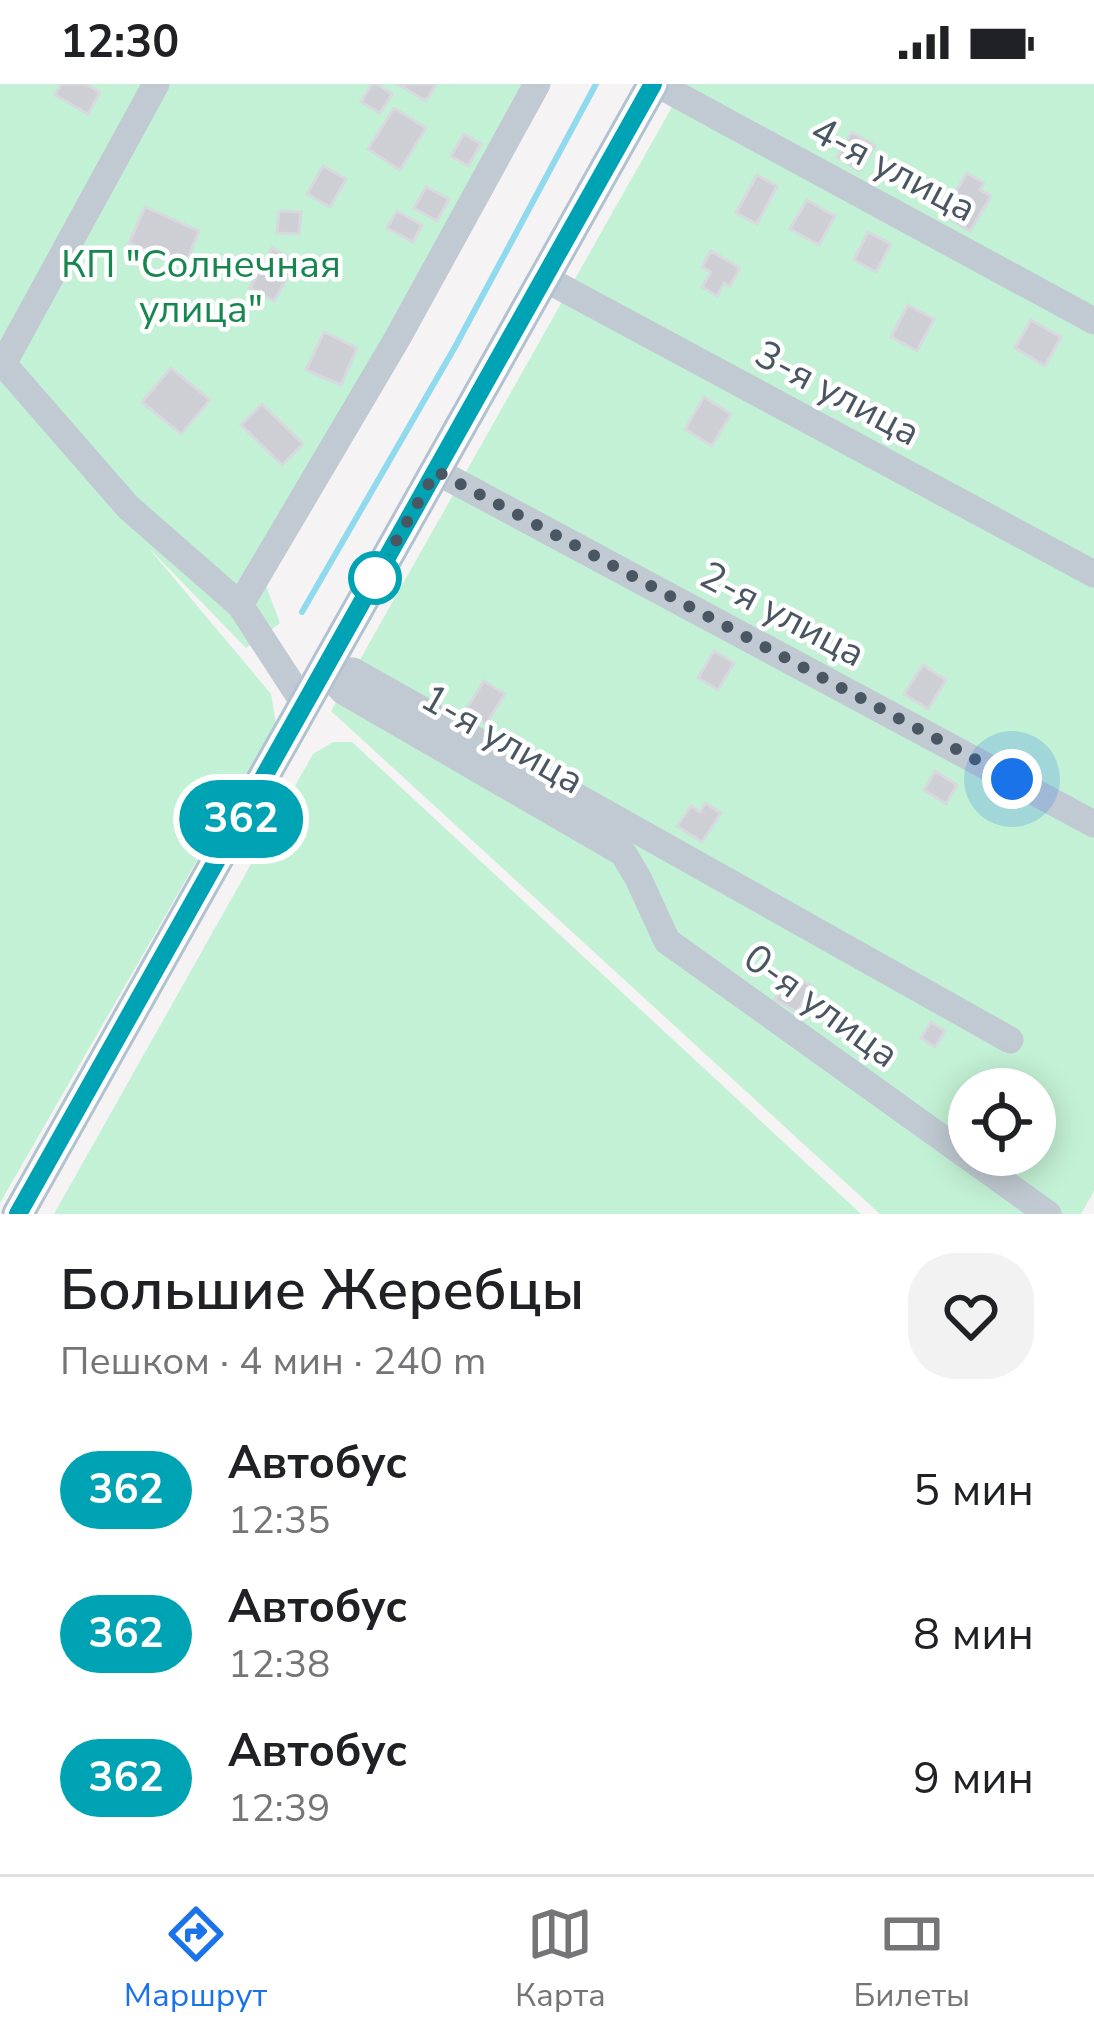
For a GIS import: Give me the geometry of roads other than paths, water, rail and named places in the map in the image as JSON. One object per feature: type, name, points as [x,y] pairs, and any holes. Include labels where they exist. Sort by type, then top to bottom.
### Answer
[{"type":"main road","points":[[18,1214],[655,84]]},
{"type":"street","points":[[156,84],[1,362],[128,508],[240,605],[305,705]]},
{"type":"street","points":[[240,605],[397,339],[538,84]]},
{"type":"street","name":"4-я улица","points":[[655,84],[1094,321]]},
{"type":"street","name":"3-я улица","points":[[544,278],[1094,574]]},
{"type":"street","name":"2-я улица","points":[[436,471],[1094,824]]},
{"type":"street","points":[[324,670],[353,671],[1010,1040]]},
{"type":"street","name":"1-я улица","points":[[324,670],[343,691],[623,853],[638,878]]},
{"type":"street","name":"0-я улица","points":[[638,878],[667,941],[1048,1214]]},
{"type":"waterway","points":[[302,612],[455,347],[596,84]]},
{"type":"park label","name":"КП \"Солнечная улица\"","points":[[201,286]]}]
